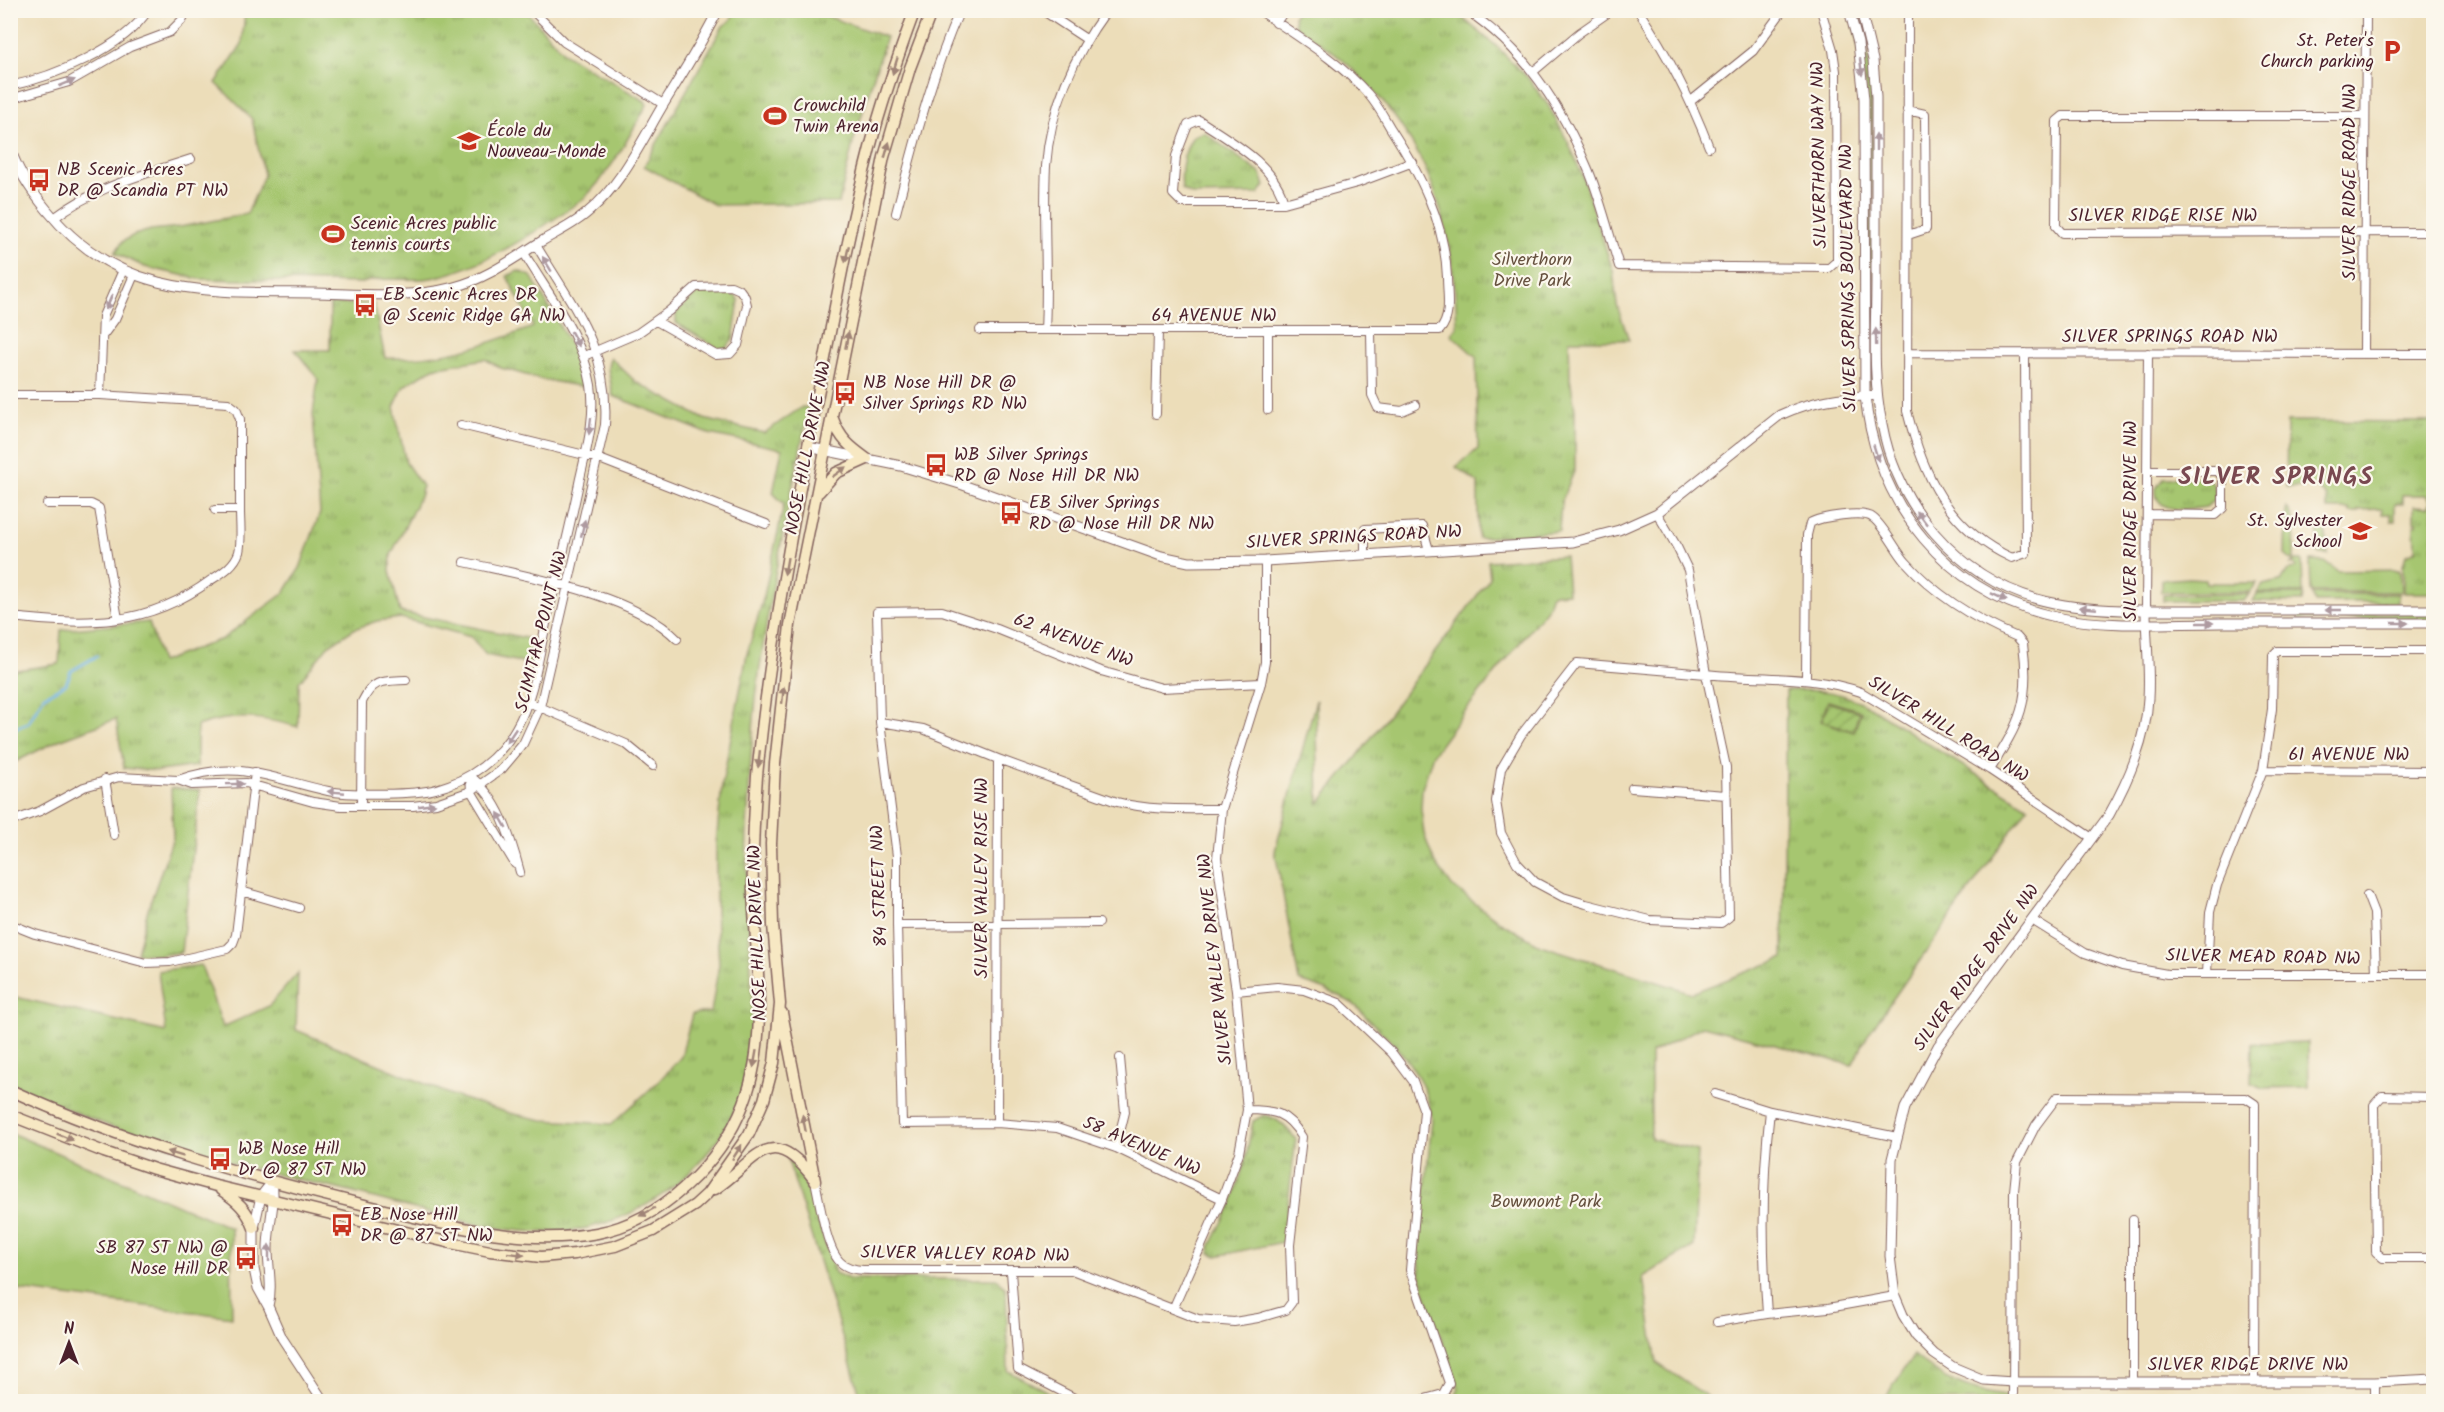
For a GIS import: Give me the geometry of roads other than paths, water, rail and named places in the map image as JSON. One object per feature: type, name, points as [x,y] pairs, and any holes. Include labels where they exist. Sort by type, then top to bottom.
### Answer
[{"type":"main road","name":"NOSE HILL DRIVE NW","points":[[10,1090],[95,1126],[150,1146],[272,1182],[478,1230],[536,1239],[564,1238],[604,1232],[650,1212],[685,1188],[721,1146],[743,1105],[756,1058],[759,1026],[753,887],[757,779],[770,656],[808,447],[870,149],[897,58],[915,10]]},
{"type":"main road","name":"NOSE HILL DRIVE NW","points":[[10,1115],[104,1152],[216,1186],[490,1251],[541,1257],[575,1254],[615,1246],[652,1231],[695,1205],[707,1194],[749,1134],[764,1100],[774,1064],[780,1004],[771,844],[775,764],[790,625],[884,157],[910,68],[932,10]]},
{"type":"main road","points":[[832,419],[839,436],[846,444],[867,459]]},
{"type":"main road","points":[[818,493],[836,472],[867,459]]},
{"type":"main road","points":[[780,1004],[815,1181]]},
{"type":"main road","points":[[707,1194],[725,1182],[752,1156],[769,1150],[783,1151],[795,1157],[815,1181]]},
{"type":"main road","points":[[216,1186],[240,1204],[248,1214],[254,1228]]},
{"type":"street","points":[[10,86],[55,74],[108,45],[135,25],[148,10]]},
{"type":"street","points":[[10,99],[69,82],[140,43],[170,32],[182,20],[187,10]]},
{"type":"street","points":[[532,10],[564,42],[663,104]]},
{"type":"street","points":[[10,148],[31,190],[54,218],[81,243],[134,275],[168,286],[207,291],[413,294],[432,292],[473,280],[524,253],[580,219],[605,196],[620,177],[718,10]]},
{"type":"street","points":[[896,213],[921,119],[960,10]]},
{"type":"street","points":[[1042,10],[1086,39]]},
{"type":"street","points":[[1045,330],[1046,188],[1049,145],[1055,113],[1086,39],[1107,10]]},
{"type":"street","points":[[1258,10],[1322,53],[1369,95],[1413,162],[1358,183],[1284,203],[1182,203],[1173,194],[1176,156],[1188,125],[1199,120],[1253,158],[1280,188],[1284,203]]},
{"type":"street","points":[[1276,22],[1285,10]]},
{"type":"street","points":[[1466,10],[1497,34],[1534,71],[1579,33],[1612,10]]},
{"type":"street","points":[[1638,10],[1663,47],[1691,101],[1709,147]]},
{"type":"street","points":[[1691,101],[1753,51],[1783,10]]},
{"type":"street","name":"SILVERTHORN WAY NW","points":[[1534,71],[1557,107],[1589,170],[1619,266],[1829,268],[1837,261],[1836,71],[1833,50],[1821,10]]},
{"type":"street","name":"SILVER SPRINGS BOULEVARD NW","points":[[1849,10],[1858,43],[1864,99],[1865,396],[1868,423],[1874,446],[1892,492],[1921,536],[1954,569],[1986,590],[2031,610],[2083,620],[2433,623]]},
{"type":"street","name":"SILVER SPRINGS BOULEVARD NW","points":[[1862,10],[1873,60],[1876,97],[1877,395],[1881,424],[1890,456],[1904,489],[1922,518],[1960,558],[2002,585],[2035,598],[2074,607],[2146,610],[2433,610]]},
{"type":"street","points":[[1908,10],[1907,411],[1921,460],[1931,483],[1964,524],[1993,550],[2012,558],[2026,553],[2025,353]]},
{"type":"street","name":"SILVER RIDGE ROAD NW","points":[[2364,354],[2366,10]]},
{"type":"street","points":[[108,45],[115,56]]},
{"type":"street","points":[[1907,110],[1925,114],[1926,229],[1908,235]]},
{"type":"street","name":"SILVER RIDGE RISE NW","points":[[2366,116],[2063,116],[2057,121],[2056,226],[2062,232],[2363,230],[2433,232]]},
{"type":"street","points":[[54,218],[74,203],[108,186],[191,159]]},
{"type":"street","name":"64 AVENUE NW","points":[[980,330],[1440,330],[1445,325],[1448,312],[1446,261],[1436,217],[1413,162]]},
{"type":"street","name":"SCIMITAR POINT NW","points":[[10,822],[40,811],[84,787],[105,779],[133,776],[178,780],[192,785],[236,783],[254,785],[321,804],[424,805],[459,797],[482,785],[502,769],[523,744],[540,707],[605,425],[604,379],[597,351],[536,245]]},
{"type":"street","name":"SCIMITAR POINT NW","points":[[178,780],[191,775],[239,770],[325,790],[361,792],[433,790],[470,776],[488,763],[508,742],[528,702],[586,454],[592,396],[584,356],[524,253]]},
{"type":"street","points":[[100,395],[103,316],[123,270]]},
{"type":"street","points":[[103,335],[115,319],[134,275]]},
{"type":"street","points":[[584,356],[638,333],[696,287],[731,286],[740,290],[747,305],[738,345],[733,352],[725,356],[716,355],[656,321]]},
{"type":"street","points":[[1156,414],[1158,331]]},
{"type":"street","points":[[1268,331],[1268,410]]},
{"type":"street","points":[[1371,331],[1372,395],[1378,408],[1402,411],[1416,405]]},
{"type":"street","name":"SILVER SPRINGS ROAD NW","points":[[1907,353],[2433,354]]},
{"type":"street","name":"SILVER RIDGE DRIVE NW","points":[[2148,353],[2146,610],[2148,697],[2145,724],[2126,785],[2109,815],[1938,1046],[1905,1108],[1892,1158],[1890,1194],[1890,1256],[1895,1296],[1916,1336],[1934,1354],[1953,1367],[1984,1380],[2013,1382],[2375,1382],[2433,1379]]},
{"type":"street","points":[[10,395],[100,395],[222,402],[233,406],[240,419],[240,550],[230,566],[189,595],[163,608],[118,619],[73,623],[10,617]]},
{"type":"street","name":"SILVER SPRINGS ROAD NW","points":[[808,447],[867,459],[963,485],[1161,556],[1189,562],[1264,561],[1573,542],[1611,533],[1657,513],[1780,415],[1819,400],[1877,395]]},
{"type":"street","points":[[461,425],[586,454],[766,524]]},
{"type":"street","points":[[2147,514],[2216,515],[2223,508],[2223,478],[2218,471],[2148,471]]},
{"type":"street","points":[[47,504],[91,504],[99,508],[118,619]]},
{"type":"street","points":[[215,510],[240,510]]},
{"type":"street","points":[[1632,788],[1726,795],[1726,767],[1706,674],[1688,570],[1657,513]]},
{"type":"street","points":[[1806,680],[1807,535],[1810,523],[1818,519],[1864,514],[1873,518],[1906,562],[1931,587],[1962,609],[2017,637],[2023,644],[2025,678],[2020,717],[1990,770]]},
{"type":"street","points":[[1365,554],[1365,529],[1422,526],[1429,550]]},
{"type":"street","name":"SILVER VALLEY DRIVE NW","points":[[1173,1309],[1222,1199],[1239,1152],[1248,1110],[1236,992],[1217,858],[1222,809],[1261,684],[1265,662],[1264,561]]},
{"type":"street","points":[[464,562],[568,586],[652,618],[664,625],[677,639]]},
{"type":"street","name":"62 AVENUE NW","points":[[878,612],[942,611],[997,629],[1101,671],[1162,688],[1261,684]]},
{"type":"street","name":"84 STREET NW","points":[[878,612],[880,722],[897,855],[902,1124]]},
{"type":"street","points":[[2207,974],[2212,903],[2263,770],[2272,709],[2273,655],[2277,651],[2433,651]]},
{"type":"street","name":"SILVER HILL ROAD NW","points":[[1726,795],[1729,917],[1721,923],[1650,920],[1563,897],[1535,882],[1518,863],[1501,833],[1496,801],[1501,769],[1521,735],[1577,663],[1806,680],[1843,686],[1861,692],[1990,770],[2092,838]]},
{"type":"street","points":[[361,806],[362,702],[366,693],[381,681],[406,680]]},
{"type":"street","points":[[528,702],[626,744],[652,766]]},
{"type":"street","points":[[880,722],[923,729],[998,759]]},
{"type":"street","name":"SILVER VALLEY RISE NW","points":[[997,1123],[998,759],[1116,802],[1137,807],[1156,810],[1222,809]]},
{"type":"street","name":"61 AVENUE NW","points":[[2263,770],[2433,771]]},
{"type":"street","points":[[10,924],[36,934],[146,963],[170,962],[224,951],[236,935],[255,772]]},
{"type":"street","points":[[470,776],[482,785],[509,832],[520,872],[471,791],[470,776]]},
{"type":"street","points":[[105,779],[114,835]]},
{"type":"street","points":[[241,891],[299,908]]},
{"type":"street","points":[[2367,895],[2374,913],[2376,974]]},
{"type":"street","name":"SILVER MEAD ROAD NW","points":[[2032,920],[2085,952],[2122,966],[2168,974],[2433,974]]},
{"type":"street","points":[[897,925],[1099,923]]},
{"type":"street","points":[[1236,992],[1277,987],[1304,990],[1339,1003],[1392,1053],[1413,1081],[1424,1111],[1410,1270],[1449,1383],[1443,1394],[1414,1401]]},
{"type":"street","points":[[1116,1148],[1125,1112],[1120,1058]]},
{"type":"street","points":[[1715,1095],[1770,1111],[1897,1137]]},
{"type":"street","points":[[2433,1097],[2382,1096],[2374,1105],[2376,1252],[2383,1258],[2433,1258]]},
{"type":"street","points":[[2013,1401],[2014,1191],[2017,1162],[2036,1125],[2057,1097],[2246,1098],[2256,1104],[2254,1382]]},
{"type":"street","name":"SILVER VALLEY ROAD NW","points":[[815,1181],[831,1247],[839,1262],[846,1266],[872,1270],[1072,1270],[1198,1319],[1234,1322],[1286,1310],[1292,1302],[1290,1245],[1302,1137],[1296,1126],[1274,1110],[1248,1110]]},
{"type":"street","points":[[1767,1314],[1763,1250],[1765,1156],[1770,1111]]},
{"type":"street","name":"58 AVENUE NW","points":[[902,1124],[997,1123],[1057,1128],[1116,1148],[1222,1199]]},
{"type":"street","points":[[272,1182],[261,1196],[254,1228],[254,1269],[258,1288],[282,1338],[324,1401]]},
{"type":"street","points":[[268,1306],[272,1293],[268,1248],[275,1200],[272,1182]]},
{"type":"street","points":[[2133,1220],[2133,1381]]},
{"type":"street","points":[[1011,1271],[1018,1369],[1082,1401]]},
{"type":"street","points":[[1717,1322],[1828,1308],[1895,1296]]},
{"type":"street","points":[[2375,1382],[2375,1401]]},
{"type":"waterway","points":[[10,730],[28,723],[44,696],[66,684],[71,671],[97,656]]},
{"type":"place","name":"St. Peter's Church parking","points":[[2392,51]]},
{"type":"place","name":"Crowchild Twin Arena","points":[[775,116]]},
{"type":"place","name":"École du Nouveau-Monde","points":[[469,141]]},
{"type":"place","name":"NB Scenic Acres DR @ Scandia PT NW","points":[[39,180]]},
{"type":"place","name":"Scenic Acres public tennis courts","points":[[333,234]]},
{"type":"place","name":"EB Scenic Acres DR @ Scenic Ridge GA NW","points":[[365,305]]},
{"type":"place","name":"NB Nose Hill DR @ Silver Springs RD NW","points":[[845,393]]},
{"type":"place","name":"WB Silver Springs RD @ Nose Hill DR NW","points":[[936,465]]},
{"type":"place","name":"EB Silver Springs RD @ Nose Hill DR NW","points":[[1011,513]]},
{"type":"place","name":"St. Sylvester School","points":[[2360,531]]},
{"type":"place","name":"WB Nose Hill Dr @ 87 ST NW","points":[[220,1159]]},
{"type":"place","name":"EB Nose Hill DR @ 87 ST NW","points":[[342,1225]]},
{"type":"place","name":"SB 87 ST NW @ Nose Hill DR","points":[[246,1258]]},
{"type":"district","name":"SILVER SPRINGS","points":[[2276,477]]},
{"type":"park label","name":"Silverthorn Drive Park","points":[[1532,270]]},
{"type":"park label","name":"Bowmont Park","points":[[1546,1202]]}]
